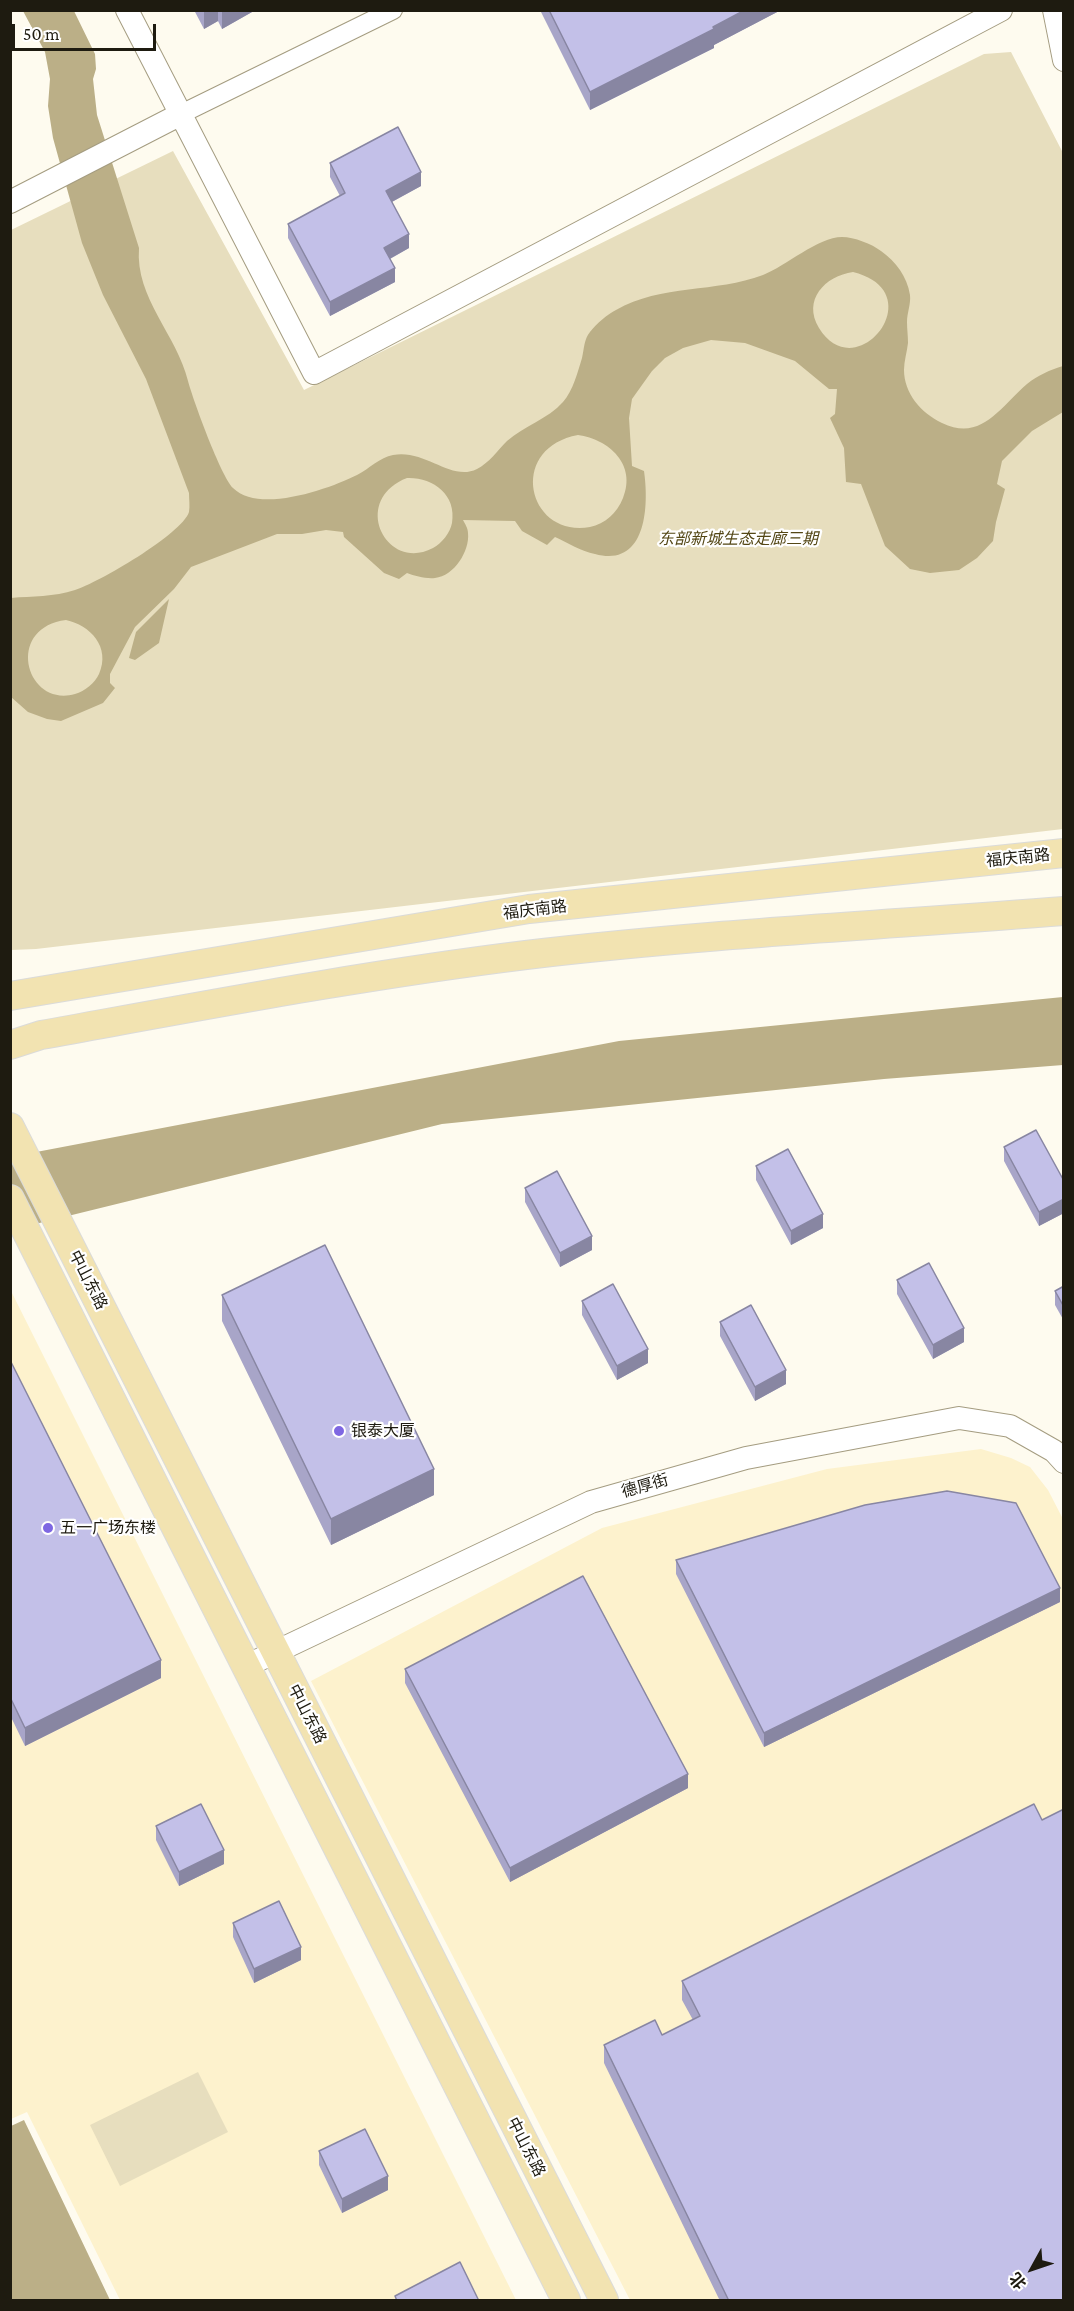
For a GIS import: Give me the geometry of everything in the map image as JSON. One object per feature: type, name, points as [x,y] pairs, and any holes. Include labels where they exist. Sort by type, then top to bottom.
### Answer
[{"type":"main road","name":"福庆南路","points":[[10,996],[530,909],[1064,854]]},
{"type":"main road","points":[[10,1045],[40,1035],[315,985],[526,955],[646,943],[1064,911]]},
{"type":"main road","name":"中山东路","points":[[16,1137],[604,2301]]},
{"type":"main road","name":"中山东路","points":[[10,1200],[566,2301]]},
{"type":"street","points":[[127,10],[314,373],[1000,10]]},
{"type":"street","points":[[10,202],[181,114],[393,10]]},
{"type":"street","points":[[1054,10],[1064,19]]},
{"type":"street","points":[[1054,10],[1064,60]]},
{"type":"street","name":"德厚街","points":[[246,1666],[591,1502],[746,1458],[959,1418],[1010,1426],[1054,1451],[1064,1462]]},
{"type":"shaded area","points":[[23,11],[74,11],[95,54],[96,69],[93,79],[97,115],[139,248],[143,283],[183,364],[201,420],[222,469],[233,488],[245,495],[259,499],[276,499],[312,492],[357,475],[393,455],[416,456],[458,471],[467,472],[477,469],[507,441],[563,402],[575,381],[588,335],[613,312],[651,296],[745,281],[772,271],[823,242],[842,237],[868,243],[877,248],[900,270],[909,288],[905,378],[910,394],[927,414],[956,428],[979,425],[999,411],[1031,381],[1063,366],[1063,412],[1032,431],[1002,461],[997,484],[1005,489],[993,541],[977,558],[959,570],[930,573],[910,569],[885,546],[861,484],[846,482],[844,448],[830,418],[835,414],[837,389],[829,389],[795,361],[745,343],[711,340],[683,348],[665,358],[652,371],[632,399],[629,418],[632,466],[644,471],[646,500],[641,530],[635,543],[625,552],[612,556],[595,554],[555,537],[547,545],[522,531],[515,521],[463,520],[468,540],[463,555],[454,568],[435,578],[407,573],[399,579],[384,573],[344,537],[343,532],[326,530],[302,534],[277,534],[191,567],[174,589],[135,627],[110,674],[110,683],[115,688],[103,703],[61,721],[47,719],[28,712],[11,697],[11,598],[51,595],[75,590],[102,578],[138,557],[156,545],[183,521],[189,512],[189,493],[146,379],[103,295],[82,243],[53,138],[48,106],[50,79],[45,52]],"holes":[[[853,272],[876,283],[887,298],[888,315],[880,330],[867,342],[851,348],[834,344],[819,328],[814,318],[813,308],[819,291],[833,278]],[[578,435],[589,438],[610,448],[623,465],[626,475],[623,498],[614,513],[595,526],[568,527],[552,519],[540,506],[534,490],[534,473],[541,456],[556,443]],[[407,478],[416,478],[434,484],[447,496],[453,513],[452,523],[445,537],[433,548],[416,553],[401,551],[389,543],[381,531],[378,516],[380,502],[390,488]],[[66,620],[75,623],[90,632],[100,646],[102,664],[99,674],[82,691],[75,694],[58,695],[44,689],[34,679],[29,665],[29,651],[34,637],[47,626]]]},
{"type":"shaded area","points":[[169,599],[159,643],[135,660],[129,658],[136,632]]},
{"type":"shaded area","points":[[1063,997],[1063,1065],[884,1079],[442,1124],[11,1230],[10,1157],[619,1041]]},
{"type":"shaded area","points":[[10,1289],[516,2300],[120,2300],[27,2112],[11,2119]]},
{"type":"shaded area","points":[[981,1449],[1011,1458],[1030,1467],[1048,1490],[1064,1521],[1063,2300],[630,2300],[311,1681],[602,1528],[827,1469]]},
{"type":"shaded area","points":[[24,2120],[110,2300],[11,2300],[11,2126]]},
{"type":"green space","name":"东部新城生态走廊三期","points":[[1011,52],[1063,153],[1063,829],[36,949],[11,950],[11,230],[173,151],[304,390],[984,54]]},
{"type":"green space","points":[[198,2072],[228,2132],[120,2186],[90,2125]]},
{"type":"building","points":[[549,10],[745,10],[713,27],[714,29],[590,92]]},
{"type":"building","points":[[398,127],[421,172],[386,191],[409,234],[384,248],[395,268],[330,302],[288,224],[345,193],[330,163]]},
{"type":"building","points":[[1036,1130],[1064,1181],[1064,1199],[1039,1212],[1004,1147]]},
{"type":"building","points":[[788,1149],[823,1214],[791,1231],[756,1166]]},
{"type":"building","points":[[557,1171],[592,1236],[560,1253],[525,1188]]},
{"type":"building","name":"银泰大厦","points":[[325,1245],[434,1469],[331,1519],[222,1295]]},
{"type":"building","points":[[929,1263],[964,1328],[933,1345],[897,1280]]},
{"type":"building","points":[[613,1284],[648,1349],[617,1366],[582,1301]]},
{"type":"building","points":[[1064,1286],[1064,1307],[1055,1291]]},
{"type":"building","points":[[751,1305],[786,1370],[755,1387],[720,1322]]},
{"type":"building","name":"五一广场东楼","points":[[10,1360],[161,1660],[25,1728],[10,1697]]},
{"type":"building","points":[[947,1491],[1016,1503],[1060,1588],[764,1733],[676,1560],[865,1505]]},
{"type":"building","points":[[583,1576],[688,1774],[510,1868],[405,1669]]},
{"type":"building","points":[[201,1804],[224,1850],[179,1872],[156,1826]]},
{"type":"building","points":[[1034,1804],[1042,1820],[1064,1809],[1064,2301],[729,2301],[604,2045],[655,2020],[662,2035],[700,2016],[682,1981]]},
{"type":"building","points":[[279,1901],[301,1947],[254,1969],[233,1923]]},
{"type":"building","points":[[365,2129],[388,2176],[342,2199],[319,2151]]},
{"type":"building","points":[[460,2262],[479,2301],[397,2301],[395,2296]]},
{"type":"place","name":"银泰大厦","points":[[339,1431]]},
{"type":"place","name":"五一广场东楼","points":[[48,1528]]}]
